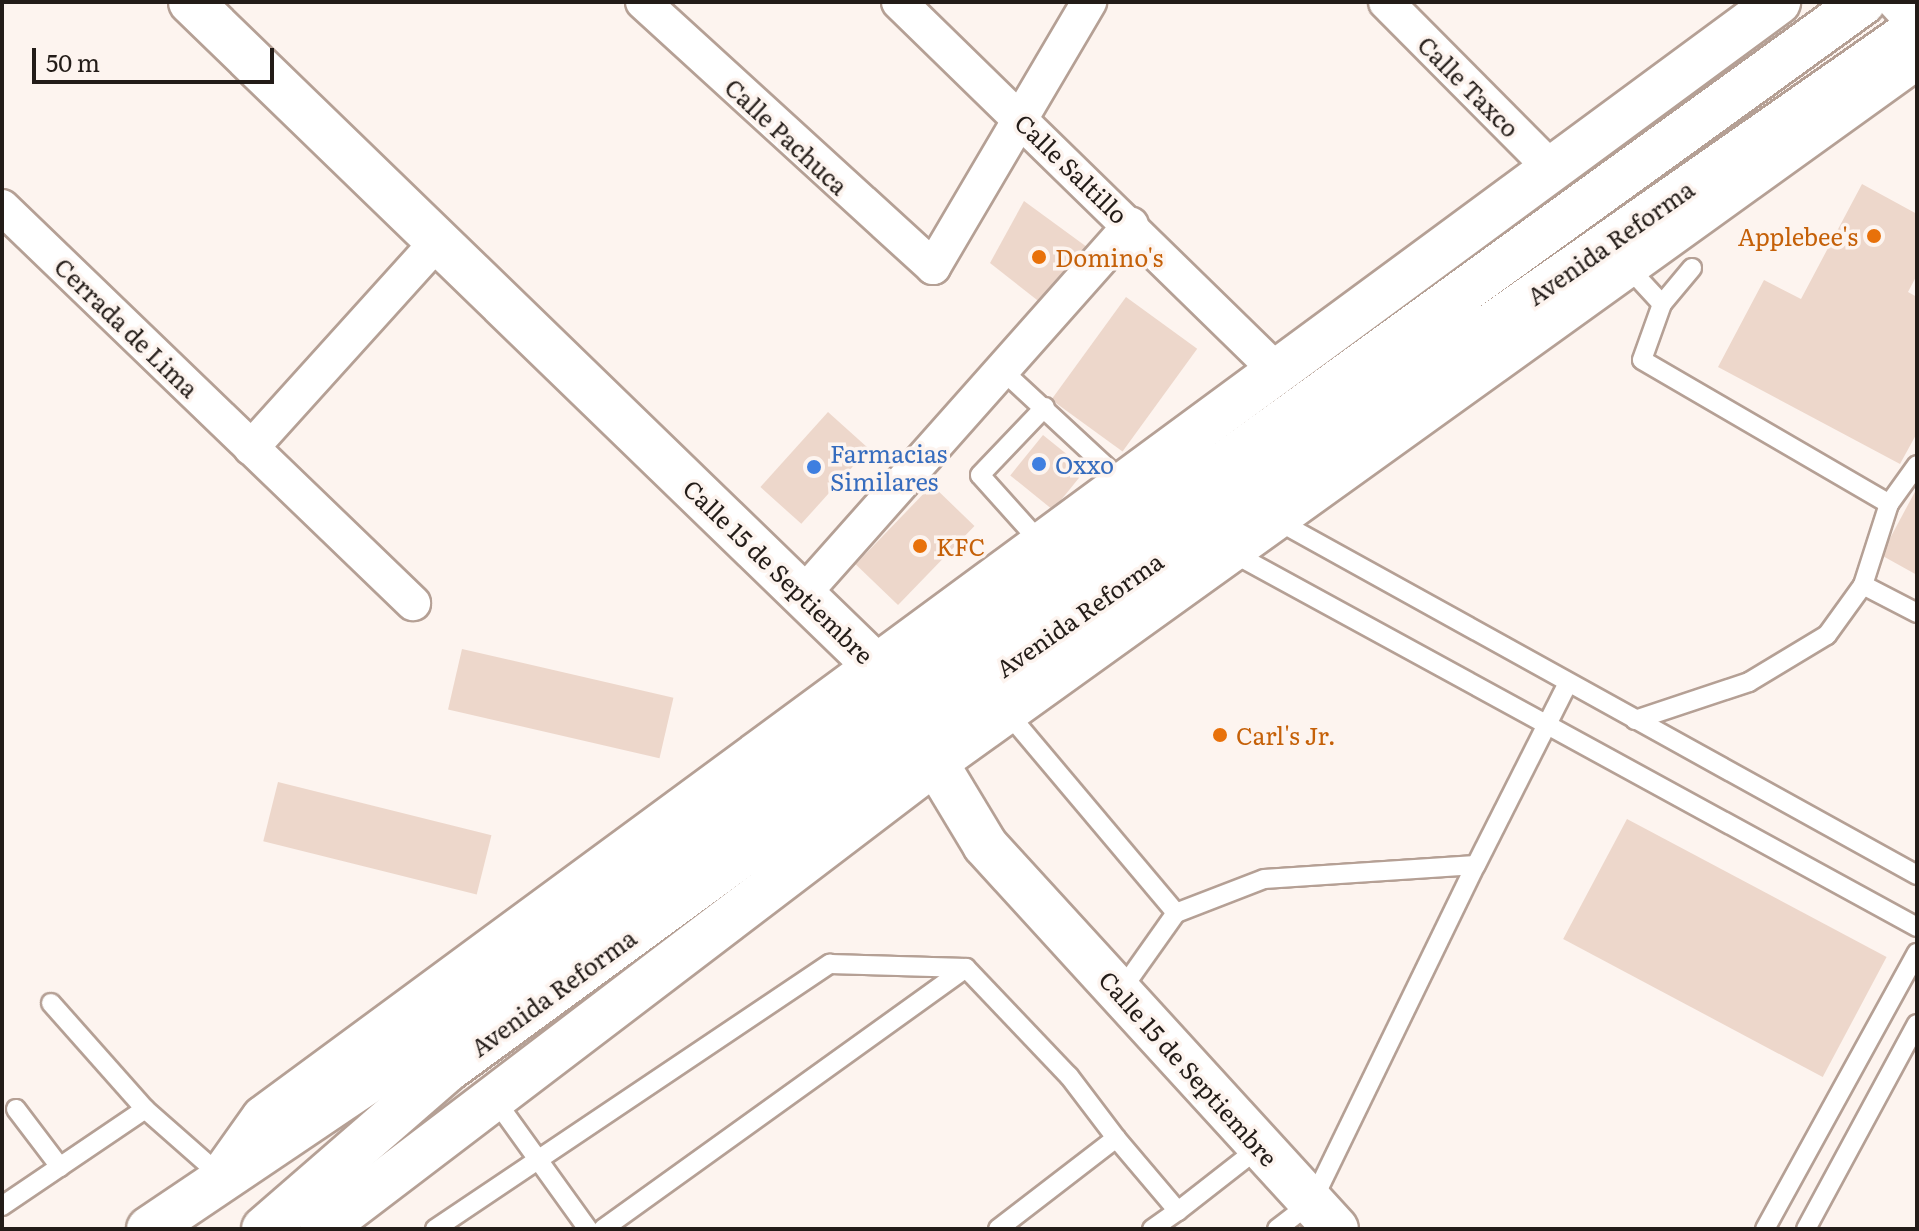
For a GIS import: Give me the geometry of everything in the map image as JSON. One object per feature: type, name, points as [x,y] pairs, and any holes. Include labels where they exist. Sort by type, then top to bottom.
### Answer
[{"type":"street","name":"Calle 15 de Septiembre","points":[[191,2],[803,594],[906,714],[985,845],[1324,1216]]},
{"type":"street","name":"Calle Pachuca","points":[[643,2],[933,267],[1023,120]]},
{"type":"street","name":"Calle Saltillo","points":[[899,2],[1131,225],[1276,370]]},
{"type":"street","points":[[1023,120],[1089,2]]},
{"type":"street","name":"Calle Taxco","points":[[1386,2],[1552,169]]},
{"type":"street","name":"Avenida Reforma","points":[[322,1229],[493,1097],[906,714],[1041,543],[1778,2]]},
{"type":"street","name":"Avenida Reforma","points":[[264,1229],[448,1069],[906,714],[1863,2]]},
{"type":"street","points":[[1895,2],[1917,27]]},
{"type":"street","name":"Avenida Reforma","points":[[149,1229],[1917,27]]},
{"type":"street","name":"Avenida Reforma","points":[[906,714],[1006,711],[1917,56]]},
{"type":"street","name":"Cerrada de Lima","points":[[2,207],[413,603]]},
{"type":"street","points":[[803,594],[1131,225]]},
{"type":"street","points":[[251,448],[438,241]]},
{"type":"lane","points":[[1626,265],[1662,304]]},
{"type":"lane","points":[[1692,268],[1662,304],[1642,360],[1889,504]]},
{"type":"lane","points":[[1002,370],[1123,482]]},
{"type":"lane","points":[[1041,543],[980,475],[1045,407]]},
{"type":"lane","points":[[1635,720],[1749,682],[1827,635],[1863,585],[1889,504],[1917,465]]},
{"type":"lane","points":[[1274,518],[1917,875]]},
{"type":"lane","points":[[1229,551],[1547,728],[1917,927]]},
{"type":"lane","points":[[1863,585],[1917,613]]},
{"type":"lane","points":[[1277,1229],[1324,1216],[1476,865],[1568,683]]},
{"type":"lane","points":[[1006,711],[1176,913]]},
{"type":"lane","points":[[1120,992],[1176,913],[1264,879],[1476,865]]},
{"type":"lane","points":[[1765,1229],[1917,953]]},
{"type":"lane","points":[[435,1229],[536,1157],[830,964],[966,968],[1069,1076],[1178,1211]]},
{"type":"lane","points":[[603,1229],[966,968]]},
{"type":"lane","points":[[1890,1002],[1917,1017]]},
{"type":"lane","points":[[51,1003],[145,1109],[222,1177]]},
{"type":"lane","points":[[1806,1229],[1917,1024]]},
{"type":"lane","points":[[493,1097],[588,1229]]},
{"type":"lane","points":[[16,1109],[60,1167]]},
{"type":"lane","points":[[2,1206],[145,1109]]},
{"type":"lane","points":[[998,1229],[1116,1138]]},
{"type":"lane","points":[[1152,1229],[1260,1147]]},
{"type":"lane","points":[[1803,1160],[1834,1177]]},
{"type":"building","points":[[1862,184],[1917,214],[1917,275],[1908,292],[1917,297],[1917,433],[1900,464],[1718,367],[1764,280],[1801,299]]},
{"type":"building","name":"Domino's","points":[[1024,201],[1091,250],[1046,307],[990,263]]},
{"type":"building","points":[[1126,297],[1197,349],[1123,451],[1051,400]]},
{"type":"building","name":"Farmacias Similares","points":[[828,412],[869,449],[801,524],[760,487]]},
{"type":"building","points":[[1043,435],[1086,470],[1053,510],[1010,475]]},
{"type":"building","points":[[932,485],[974,526],[898,605],[856,564]]},
{"type":"building","points":[[1917,488],[1917,575],[1881,555]]},
{"type":"building","points":[[462,649],[673,698],[659,758],[448,709]]},
{"type":"building","points":[[278,782],[491,835],[477,894],[263,841]]},
{"type":"building","points":[[1627,819],[1887,957],[1823,1077],[1563,939]]},
{"type":"place","name":"Applebee's","points":[[1874,236]]},
{"type":"place","name":"Domino's","points":[[1039,257]]},
{"type":"place","name":"Oxxo","points":[[1039,464]]},
{"type":"place","name":"Farmacias Similares","points":[[814,467]]},
{"type":"place","name":"KFC","points":[[920,546]]},
{"type":"place","name":"Carl's Jr.","points":[[1220,735]]}]
